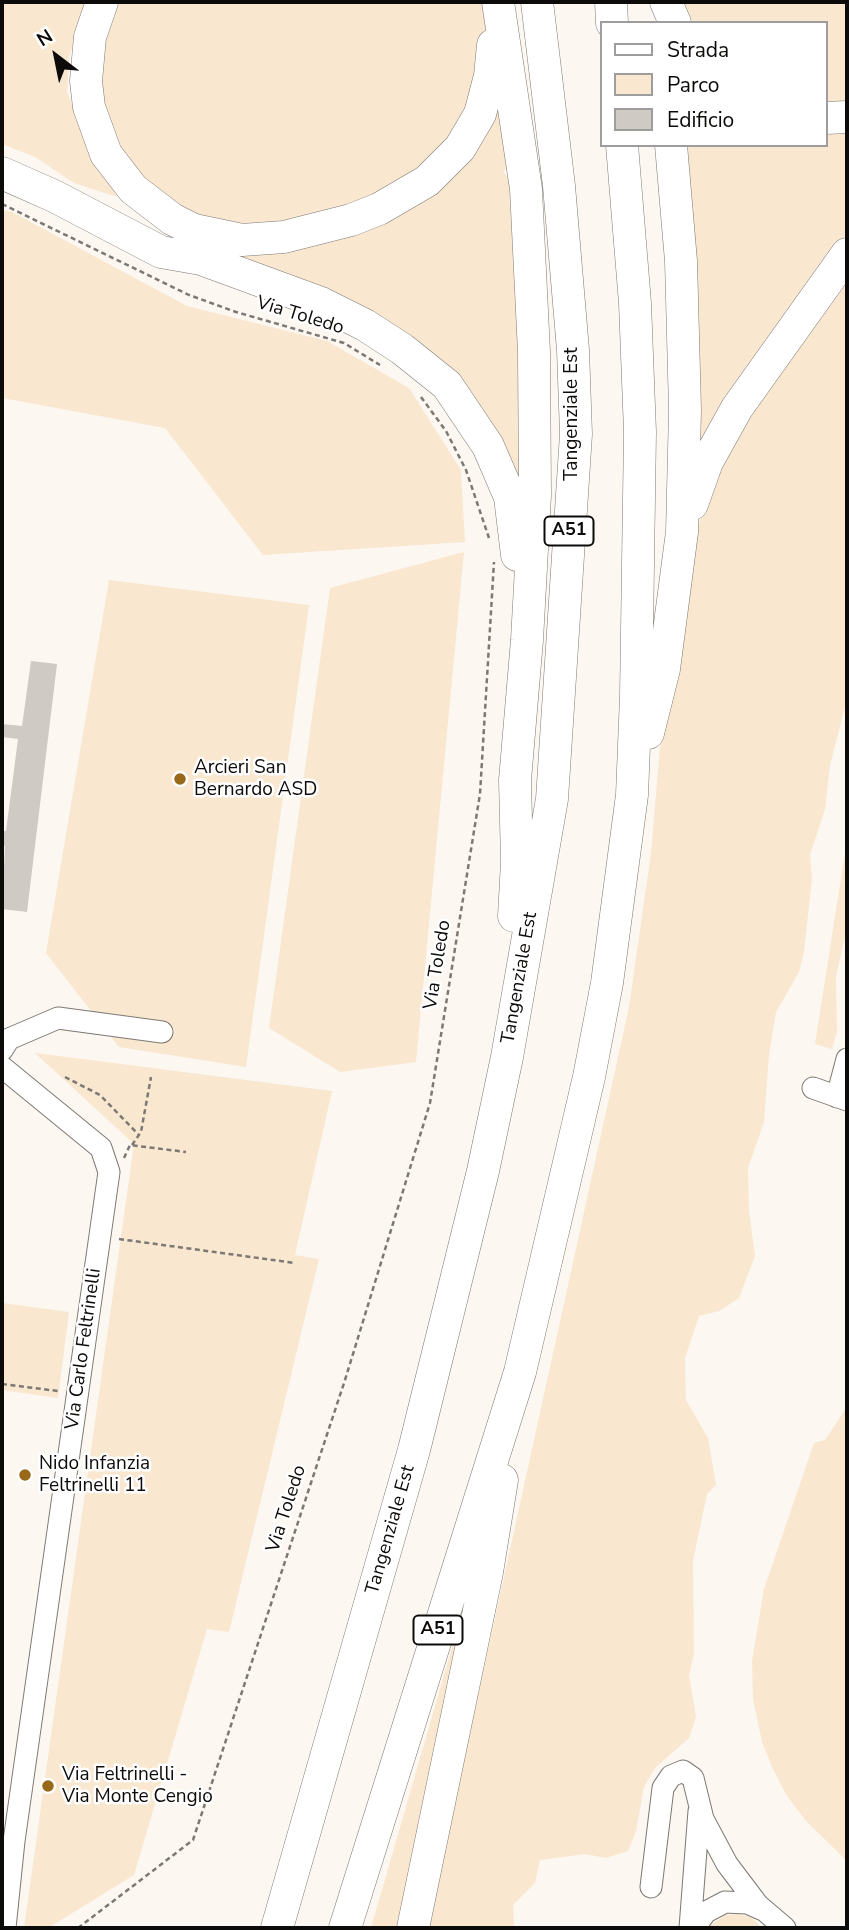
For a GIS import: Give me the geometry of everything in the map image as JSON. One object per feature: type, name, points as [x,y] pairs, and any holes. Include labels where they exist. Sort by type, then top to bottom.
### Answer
[{"type":"highway","points":[[102,2],[90,37],[86,81],[89,107],[106,154],[133,189],[172,219],[194,230],[242,240],[284,237],[351,220],[405,196],[443,167],[470,132],[485,98],[493,51],[491,2]]},
{"type":"highway","points":[[498,2],[526,190],[533,339],[535,495],[527,640],[514,780],[517,862],[507,1057]]},
{"type":"highway","name":"Tangenziale Est","points":[[277,1928],[414,1450],[482,1171],[507,1057],[552,799],[576,434],[573,350],[559,186],[537,2]]},
{"type":"highway","points":[[611,2],[612,21]]},
{"type":"highway","points":[[652,2],[656,21]]},
{"type":"highway","points":[[666,2],[674,21]]},
{"type":"highway","points":[[828,118],[847,117]]},
{"type":"highway","name":"A51","points":[[345,1928],[520,1371],[589,1077],[607,983],[632,795],[640,432],[635,303],[622,147]]},
{"type":"highway","points":[[632,795],[664,669],[682,531],[685,410],[681,261],[671,147]]},
{"type":"highway","points":[[2,156],[201,259],[321,303],[365,325],[402,349],[447,386],[488,446],[510,497],[527,640]]},
{"type":"highway","points":[[2,173],[54,196],[161,252],[201,259]]},
{"type":"highway","points":[[682,531],[707,463],[737,408],[847,254]]},
{"type":"highway","points":[[413,1928],[487,1572],[520,1371]]},
{"type":"street","points":[[2,1050],[9,1039],[58,1018],[162,1032]]},
{"type":"street","points":[[813,1088],[842,1098],[847,1059]]},
{"type":"street","name":"Via Carlo Feltrinelli","points":[[2,1067],[101,1148],[109,1172],[8,1841],[5,1928]]},
{"type":"street","points":[[651,1887],[663,1788],[677,1772],[689,1774],[699,1809],[727,1864],[771,1920]]},
{"type":"street","points":[[692,1928],[699,1809]]},
{"type":"street","points":[[692,1928],[706,1912],[725,1902],[747,1903],[785,1928]]},
{"type":"path","name":"Via Toledo","points":[[2,204],[189,295],[236,312],[344,343],[385,368]]},
{"type":"path","points":[[421,396],[446,432],[466,470],[491,545]]},
{"type":"path","name":"Via Toledo","points":[[78,1928],[193,1840],[345,1380],[429,1102],[480,794],[494,557]]},
{"type":"path","points":[[65,1077],[100,1095],[139,1135]]},
{"type":"path","points":[[124,1158],[139,1135],[151,1077]]},
{"type":"path","points":[[132,1145],[186,1152]]},
{"type":"path","points":[[116,1238],[295,1263]]},
{"type":"path","points":[[2,1384],[61,1392]]},
{"type":"green space","points":[[2,2],[86,2],[69,57],[67,92],[90,147],[117,197],[74,183],[35,157],[2,144]]},
{"type":"green space","points":[[112,2],[484,2],[486,48],[477,97],[434,166],[328,219],[257,226],[206,221],[177,212],[113,151],[97,64]]},
{"type":"green space","points":[[684,2],[847,2],[847,107],[828,108],[828,21],[692,21]]},
{"type":"green space","points":[[498,74],[511,168],[503,170],[512,186],[518,292],[521,528],[465,400],[197,241],[403,209]]},
{"type":"green space","points":[[847,127],[847,233],[729,399],[698,456],[679,147],[828,147],[828,128]]},
{"type":"green space","points":[[2,210],[12,212],[187,306],[327,341],[409,388],[461,470],[465,542],[263,555],[165,428],[2,398]]},
{"type":"green space","points":[[847,283],[847,699],[830,765],[825,809],[810,855],[812,878],[804,952],[799,972],[776,1012],[769,1055],[764,1122],[748,1168],[749,1211],[755,1256],[739,1298],[719,1311],[699,1316],[685,1358],[686,1400],[708,1438],[716,1485],[707,1494],[693,1561],[694,1653],[689,1675],[696,1717],[689,1738],[655,1768],[644,1787],[636,1831],[628,1851],[606,1858],[585,1854],[540,1860],[535,1883],[513,1905],[514,1928],[427,1928],[629,1007],[651,853],[661,735],[677,678],[698,526],[728,443]]},
{"type":"green space","points":[[464,552],[416,1062],[340,1072],[269,1028],[330,588]]},
{"type":"green space","name":"Arcieri San Bernardo ASD","points":[[109,580],[309,605],[246,1067],[119,1047],[46,953]]},
{"type":"green space","points":[[847,840],[847,928],[836,976],[837,1031],[832,1049],[815,1044]]},
{"type":"green space","points":[[35,1053],[332,1091],[295,1255],[319,1259],[229,1632],[207,1629],[134,1875],[48,1928],[24,1928],[134,1144]]},
{"type":"green space","points":[[2,1303],[69,1312],[58,1398],[2,1390]]},
{"type":"green space","points":[[847,1407],[847,1861],[806,1821],[787,1796],[773,1769],[762,1742],[753,1699],[752,1661],[764,1589],[814,1443],[825,1440]]},
{"type":"green space","points":[[466,1599],[402,1928],[371,1928]]},
{"type":"green space","points":[[739,1914],[752,1918],[762,1928],[706,1928],[726,1915]]},
{"type":"building","points":[[31,661],[57,664],[27,912],[2,909],[5,846],[2,845],[2,831],[6,831],[18,739],[2,737],[2,724],[22,726]]},
{"type":"place","name":"Arcieri San Bernardo ASD","points":[[180,779]]},
{"type":"place","name":"Nido Infanzia Feltrinelli 11","points":[[25,1475]]},
{"type":"place","name":"Via Feltrinelli - Via Monte Cengio","points":[[48,1786]]}]
